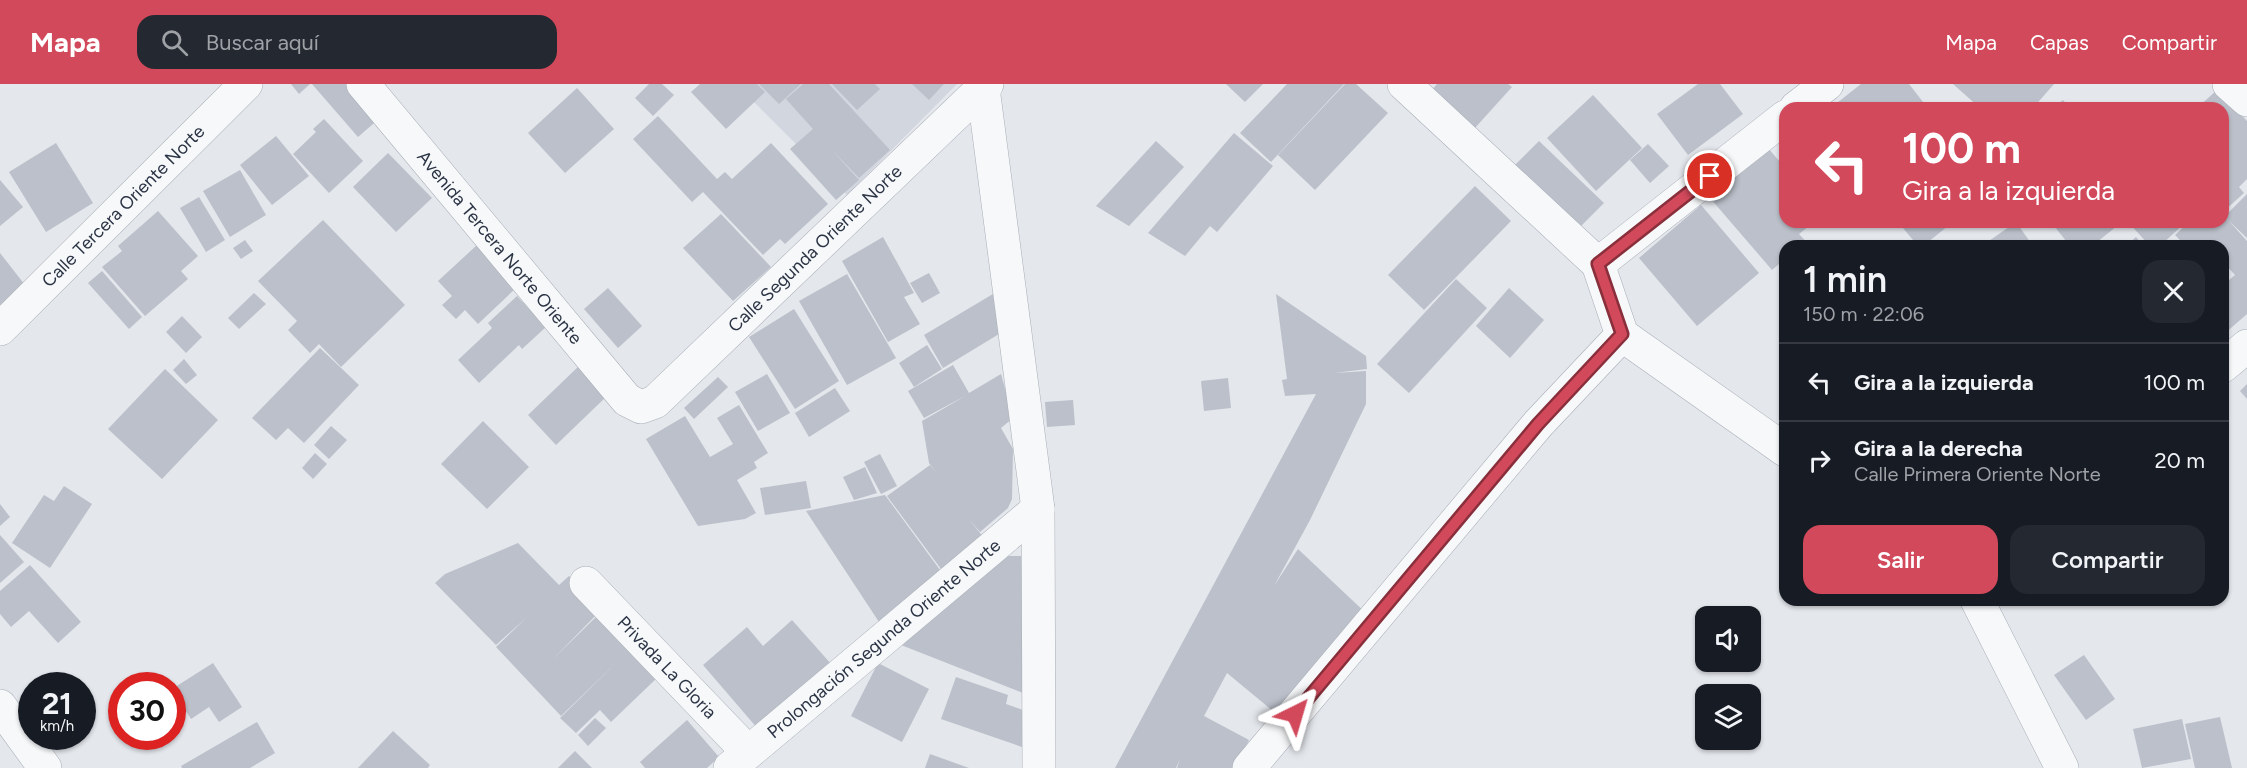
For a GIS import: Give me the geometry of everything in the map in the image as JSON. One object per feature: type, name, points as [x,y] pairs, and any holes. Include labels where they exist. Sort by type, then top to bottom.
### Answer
[{"type":"street","name":"Calle Tercera Oriente Norte","points":[[0,330],[246,84]]},
{"type":"street","name":"Avenida Tercera Norte Oriente","points":[[363,84],[627,400],[641,407]]},
{"type":"street","points":[[1404,84],[1598,264],[1622,334],[1779,446]]},
{"type":"street","points":[[1804,102],[1827,84]]},
{"type":"street","points":[[2229,84],[2247,100]]},
{"type":"street","name":"Calle Segunda Oriente Norte","points":[[641,407],[655,402],[985,86]]},
{"type":"street","points":[[985,86],[1038,508],[1039,768]]},
{"type":"street","points":[[1598,264],[1779,122]]},
{"type":"street","points":[[1249,768],[1538,424],[1622,334]]},
{"type":"street","points":[[2229,361],[2247,346]]},
{"type":"street","name":"Prolongación Segunda Oriente Norte","points":[[739,760],[1038,508]]},
{"type":"street","name":"Privada La Gloria","points":[[586,583],[739,760]]},
{"type":"street","points":[[1980,606],[2062,768]]},
{"type":"street","points":[[0,706],[45,768]]},
{"type":"shaded area","points":[[736,84],[957,84],[847,195]]},
{"type":"building","points":[[291,84],[310,84],[299,94]]},
{"type":"building","points":[[312,84],[353,84],[381,117],[358,137]]},
{"type":"building","points":[[649,84],[662,84],[674,95],[653,116],[635,98]]},
{"type":"building","points":[[700,84],[757,84],[765,92],[726,129],[691,92]]},
{"type":"building","points":[[759,84],[801,84],[779,104]]},
{"type":"building","points":[[803,84],[829,84],[890,150],[859,178],[831,149],[859,180],[836,200],[790,149],[813,129],[786,99]]},
{"type":"building","points":[[832,84],[875,84],[880,89],[857,110]]},
{"type":"building","points":[[912,84],[944,84],[929,100]]},
{"type":"building","points":[[1226,84],[1263,84],[1245,102]]},
{"type":"building","points":[[1287,84],[1344,84],[1271,162],[1240,133]]},
{"type":"building","points":[[1345,84],[1356,84],[1388,113],[1315,190],[1278,155]]},
{"type":"building","points":[[1437,84],[1508,84],[1512,87],[1474,129],[1431,91]]},
{"type":"building","points":[[1698,84],[1720,84],[1743,114],[1688,155],[1657,114]]},
{"type":"building","points":[[1861,84],[1909,84],[1923,102],[1838,102]]},
{"type":"building","points":[[1953,84],[2054,84],[2038,102],[1973,102]]},
{"type":"building","points":[[577,88],[614,129],[565,173],[528,133]]},
{"type":"building","points":[[2217,90],[2229,102],[2204,102]]},
{"type":"building","points":[[1593,95],[1642,148],[1596,191],[1547,138]]},
{"type":"building","points":[[2229,102],[2247,121],[2247,179],[2239,187],[2244,193],[2229,207]]},
{"type":"building","points":[[658,116],[717,179],[725,172],[732,179],[771,143],[828,204],[785,244],[780,239],[763,255],[703,192],[692,202],[633,139]]},
{"type":"building","points":[[324,119],[363,161],[329,193],[293,154],[316,132],[313,129]]},
{"type":"building","points":[[1234,133],[1273,166],[1217,232],[1210,226],[1185,256],[1148,233]]},
{"type":"building","points":[[276,136],[309,176],[272,205],[240,165]]},
{"type":"building","points":[[1156,141],[1184,167],[1129,226],[1096,206]]},
{"type":"building","points":[[1539,141],[1604,203],[1580,227],[1515,165]]},
{"type":"building","points":[[56,143],[93,203],[46,232],[9,172]]},
{"type":"building","points":[[1648,144],[1669,166],[1650,183],[1630,160]]},
{"type":"building","points":[[1768,148],[1779,161],[1779,228],[1806,228],[1799,234],[1804,240],[1779,240],[1779,264],[1772,270],[1710,198]]},
{"type":"building","points":[[388,153],[432,198],[396,232],[353,187]]},
{"type":"building","points":[[240,170],[266,215],[230,237],[203,191]]},
{"type":"building","points":[[0,180],[23,207],[0,226]]},
{"type":"building","points":[[1475,186],[1511,221],[1424,310],[1388,275]]},
{"type":"building","points":[[2247,194],[2247,238],[2229,221],[2229,212]]},
{"type":"building","points":[[199,197],[225,240],[206,252],[180,208]]},
{"type":"building","points":[[1701,205],[1759,273],[1697,326],[1639,258]]},
{"type":"building","points":[[158,211],[198,256],[181,271],[188,279],[145,316],[102,267],[122,251],[118,246]]},
{"type":"building","points":[[721,214],[771,267],[733,301],[683,248]]},
{"type":"building","points":[[323,220],[405,305],[341,367],[319,344],[310,353],[288,330],[297,321],[258,281]]},
{"type":"building","points":[[2229,221],[2247,241],[2247,314],[2229,330],[2229,280],[2235,275],[2229,268],[2229,240],[2180,240],[2175,235],[2183,228],[2229,228]]},
{"type":"building","points":[[1903,228],[1946,228],[1930,240],[1913,240]]},
{"type":"building","points":[[2007,228],[2020,228],[2029,240],[1990,240]]},
{"type":"building","points":[[2056,228],[2114,228],[2100,240],[2065,240]]},
{"type":"building","points":[[2134,228],[2180,228],[2166,240],[2144,240]]},
{"type":"building","points":[[883,237],[914,293],[904,297],[920,324],[888,342],[842,261]]},
{"type":"building","points":[[245,240],[253,251],[241,259],[233,248]]},
{"type":"building","points":[[477,245],[517,287],[478,324],[465,310],[456,319],[442,305],[452,296],[438,281]]},
{"type":"building","points":[[0,253],[25,285],[0,305]]},
{"type":"building","points":[[102,271],[142,317],[129,329],[88,283]]},
{"type":"building","points":[[929,273],[940,293],[922,303],[910,283]]},
{"type":"building","points":[[847,274],[896,358],[847,385],[799,301]]},
{"type":"building","points":[[1456,279],[1487,308],[1409,393],[1377,364]]},
{"type":"building","points":[[608,288],[642,326],[618,348],[584,309]]},
{"type":"building","points":[[1509,288],[1544,320],[1510,358],[1476,326]]},
{"type":"building","points":[[254,293],[266,304],[239,329],[228,318]]},
{"type":"building","points":[[993,294],[999,334],[943,368],[924,335]]},
{"type":"building","points":[[1276,294],[1366,356],[1367,369],[1334,373],[1366,371],[1366,404],[1310,520],[1274,586],[1298,549],[1369,616],[1286,722],[1227,673],[1204,716],[1249,740],[1234,768],[1177,768],[1180,759],[1176,768],[1115,768],[1316,394],[1285,396],[1282,380],[1287,379]]},
{"type":"building","points":[[517,296],[546,327],[522,349],[519,345],[479,383],[458,360],[492,328],[488,323]]},
{"type":"building","points":[[794,309],[839,381],[795,409],[749,337]]},
{"type":"building","points":[[182,316],[202,337],[186,353],[166,332]]},
{"type":"building","points":[[927,345],[942,369],[914,387],[899,363]]},
{"type":"building","points":[[320,348],[359,385],[304,443],[288,428],[276,440],[252,418]]},
{"type":"building","points":[[184,359],[197,375],[186,384],[173,370]]},
{"type":"building","points":[[580,365],[608,395],[556,445],[528,415]]},
{"type":"building","points":[[953,365],[969,393],[1001,374],[1013,418],[1001,428],[1013,449],[1012,499],[1008,508],[980,532],[969,519],[987,542],[944,573],[887,496],[930,465],[938,475],[929,463],[922,421],[967,395],[924,418],[908,391]]},
{"type":"building","points":[[165,369],[218,420],[162,479],[108,429]]},
{"type":"building","points":[[767,374],[790,413],[758,431],[735,392]]},
{"type":"building","points":[[718,377],[728,387],[694,419],[684,408]]},
{"type":"building","points":[[1228,378],[1231,408],[1204,411],[1201,381]]},
{"type":"building","points":[[2247,384],[2247,399],[2240,391]]},
{"type":"building","points":[[835,388],[850,411],[809,437],[795,413]]},
{"type":"building","points":[[1073,400],[1075,425],[1047,427],[1045,402]]},
{"type":"building","points":[[739,405],[768,453],[754,462],[757,468],[737,480],[756,513],[745,519],[698,526],[646,439],[685,416],[710,457],[733,444],[717,418]]},
{"type":"building","points":[[483,421],[529,467],[487,509],[441,464]]},
{"type":"building","points":[[331,426],[347,440],[329,459],[314,445]]},
{"type":"building","points":[[315,453],[327,464],[313,479],[302,468]]},
{"type":"building","points":[[880,454],[897,486],[881,494],[864,462]]},
{"type":"building","points":[[865,467],[877,493],[854,500],[843,477]]},
{"type":"building","points":[[806,481],[811,508],[765,515],[760,488]]},
{"type":"building","points":[[64,486],[92,504],[50,568],[12,543],[44,495],[54,501]]},
{"type":"building","points":[[885,495],[943,574],[881,625],[806,511]]},
{"type":"building","points":[[0,504],[10,517],[0,526]]},
{"type":"building","points":[[0,535],[24,562],[0,583]]},
{"type":"building","points":[[518,543],[559,585],[569,576],[602,609],[553,659],[599,614],[659,676],[611,722],[600,710],[576,733],[560,718],[618,661],[561,716],[496,647],[527,617],[496,645],[435,583],[445,574]]},
{"type":"building","points":[[1008,556],[1021,556],[1033,697],[901,645]]},
{"type":"building","points":[[30,565],[81,622],[58,643],[29,611],[11,627],[0,614],[0,591]]},
{"type":"building","points":[[792,620],[832,665],[758,729],[703,665],[747,627],[763,646]]},
{"type":"building","points":[[2084,655],[2115,699],[2086,720],[2054,675]]},
{"type":"building","points":[[213,663],[242,707],[219,722],[209,707],[191,719],[186,711],[186,680]]},
{"type":"building","points":[[878,663],[929,689],[902,742],[851,716]]},
{"type":"building","points":[[956,677],[1008,695],[1006,704],[1037,715],[1025,748],[941,719]]},
{"type":"building","points":[[2220,717],[2232,768],[2195,768],[2185,724]]},
{"type":"building","points":[[595,718],[606,728],[588,746],[578,735]]},
{"type":"building","points":[[2182,719],[2191,759],[2142,768],[2133,729]]},
{"type":"building","points":[[687,720],[719,757],[707,768],[645,768],[640,762]]},
{"type":"building","points":[[257,722],[275,753],[250,768],[182,768],[181,766]]},
{"type":"building","points":[[393,731],[430,765],[428,768],[358,768]]},
{"type":"building","points":[[575,751],[592,768],[558,768]]},
{"type":"building","points":[[930,754],[969,768],[925,768]]},
{"type":"route","points":[[1295,714],[1538,424],[1622,334],[1598,264],[1710,176]]}]
